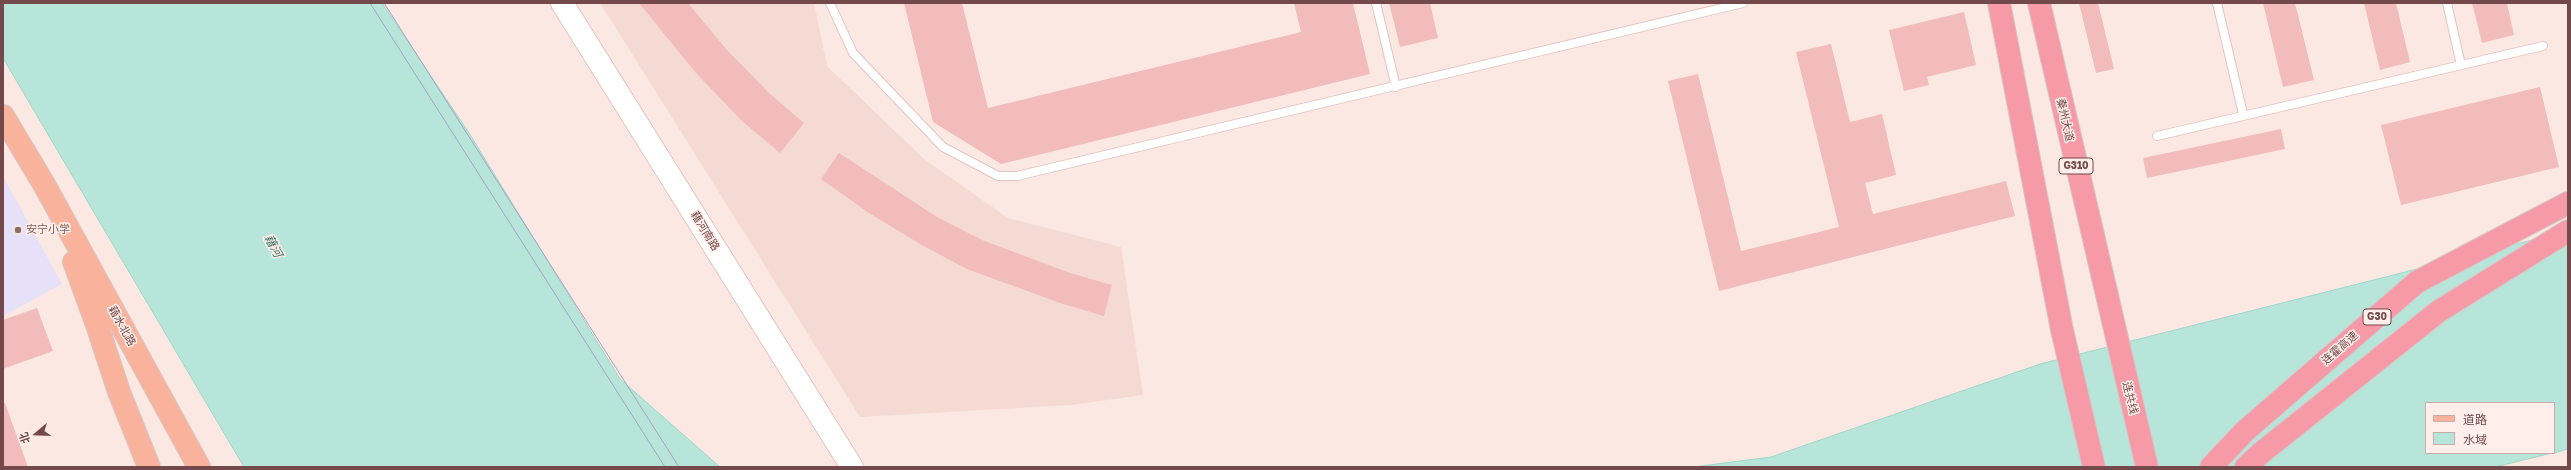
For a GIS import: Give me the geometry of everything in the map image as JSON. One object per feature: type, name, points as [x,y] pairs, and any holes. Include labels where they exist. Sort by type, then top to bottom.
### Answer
[{"type":"highway","points":[[1998,3],[2062,330],[2094,467]]},
{"type":"highway","name":"秦州大道","points":[[2039,3],[2113,330]]},
{"type":"highway","name":"连霍高速","points":[[2211,467],[2245,431],[2417,282],[2568,203]]},
{"type":"highway","points":[[2246,467],[2261,453],[2439,311],[2568,231]]},
{"type":"highway","name":"连共线","points":[[2113,330],[2147,467]]},
{"type":"main road","name":"藉河南路","points":[[562,3],[850,464]]},
{"type":"main road","name":"藉水北路","points":[[3,116],[45,186],[199,467]]},
{"type":"main road","name":"藉水北路","points":[[45,186],[98,325],[119,392],[149,467]]},
{"type":"lane","points":[[830,3],[853,53],[887,90],[943,147],[998,176],[1017,176],[1396,87],[1743,3]]},
{"type":"lane","points":[[1376,3],[1396,87]]},
{"type":"lane","points":[[2217,3],[2243,114]]},
{"type":"lane","points":[[2447,3],[2460,65]]},
{"type":"lane","points":[[2157,136],[2243,114],[2543,46]]},
{"type":"shaded area","points":[[600,3],[814,3],[827,66],[924,159],[1008,218],[1121,247],[1143,395],[1072,405],[860,417]]},
{"type":"shaded area","name":"安宁小学","points":[[3,176],[62,284],[3,316]]},
{"type":"water","name":"藉河","points":[[3,3],[382,3],[469,133],[620,379],[720,467],[244,467],[3,58]]},
{"type":"water","points":[[2568,231],[2568,449],[2555,453],[2555,402],[2425,402],[2425,454],[2548,454],[2495,467],[1693,467],[1771,457],[2040,364]]},
{"type":"building","points":[[639,3],[688,3],[726,49],[770,94],[804,123],[780,153],[742,121],[696,73]]},
{"type":"building","points":[[904,3],[962,3],[988,108],[1301,32],[1294,3],[1353,3],[1370,74],[1001,164],[933,122]]},
{"type":"building","points":[[1389,3],[1430,3],[1438,38],[1400,47]]},
{"type":"building","points":[[2079,3],[2098,3],[2114,69],[2096,73]]},
{"type":"building","points":[[2263,3],[2295,3],[2314,80],[2283,87]]},
{"type":"building","points":[[2364,3],[2396,3],[2410,62],[2380,70]]},
{"type":"building","points":[[2472,3],[2507,3],[2514,35],[2482,43]]},
{"type":"building","points":[[1964,12],[1976,65],[1927,77],[1929,85],[1904,91],[1889,30]]},
{"type":"building","points":[[1831,44],[1850,122],[1882,114],[1896,175],[1865,183],[1873,214],[2006,181],[2015,216],[1719,291],[1668,81],[1698,74],[1741,251],[1839,227],[1796,52]]},
{"type":"building","points":[[2540,87],[2559,167],[2401,205],[2381,125]]},
{"type":"building","points":[[2281,129],[2285,149],[2147,178],[2143,158]]},
{"type":"building","points":[[839,153],[937,217],[982,240],[1070,273],[1112,285],[1104,316],[1060,303],[967,269],[920,244],[869,213],[821,179]]},
{"type":"building","points":[[37,308],[53,351],[3,369],[3,320]]},
{"type":"building","points":[[3,403],[5,403],[28,467],[3,467]]},
{"type":"tram line","points":[[370,3],[665,467]]},
{"type":"tram line","points":[[384,3],[679,467]]},
{"type":"place","name":"安宁小学","points":[[18,230]]}]
